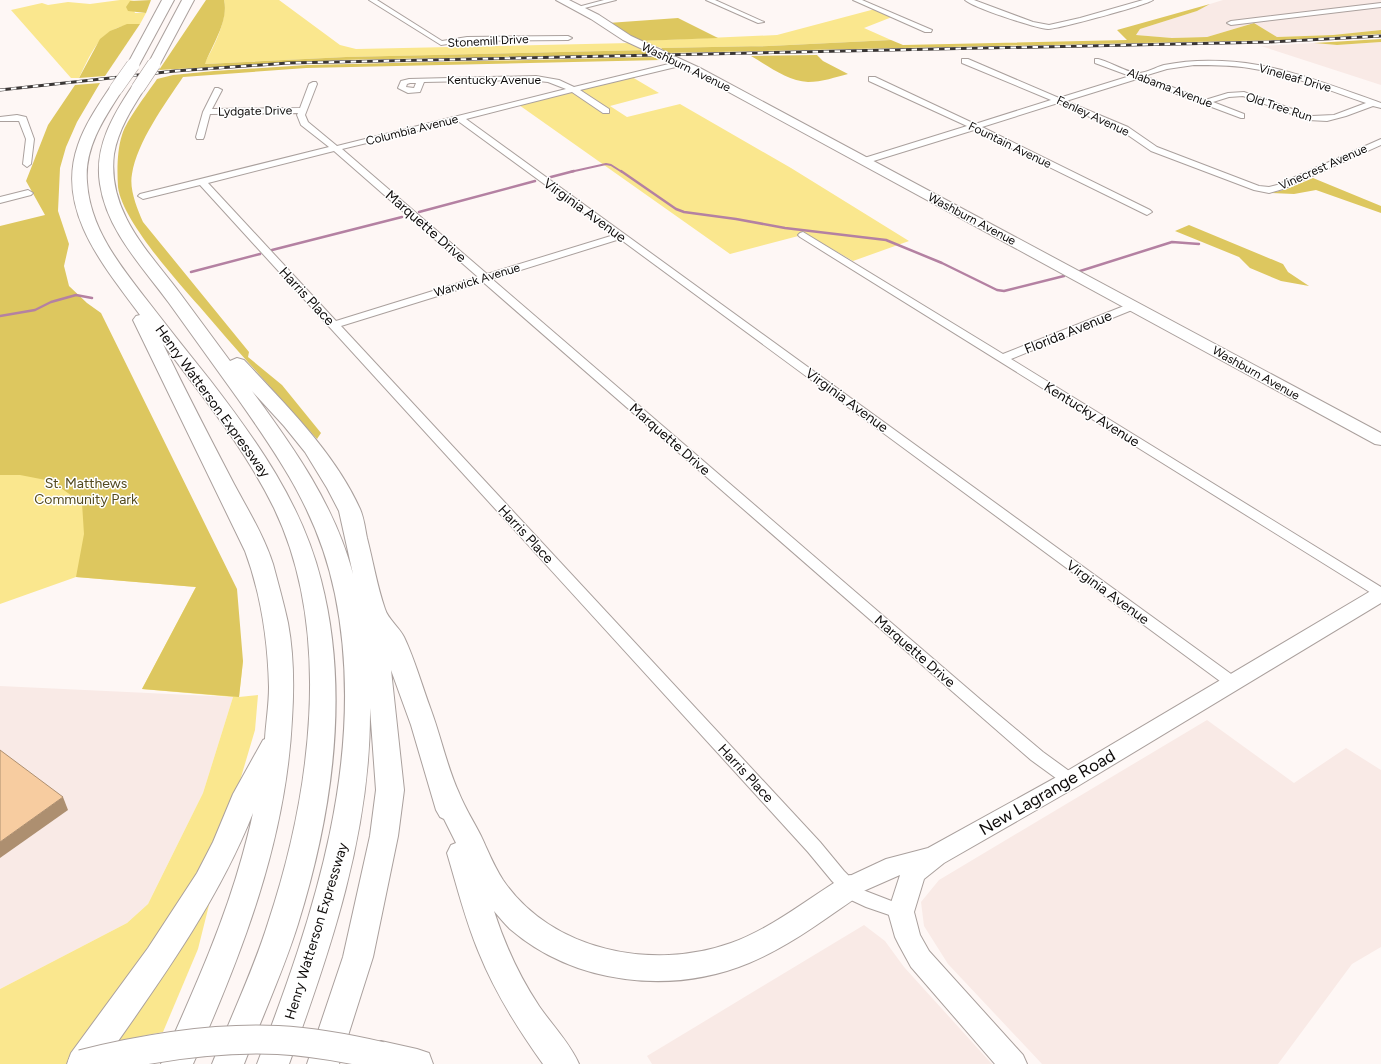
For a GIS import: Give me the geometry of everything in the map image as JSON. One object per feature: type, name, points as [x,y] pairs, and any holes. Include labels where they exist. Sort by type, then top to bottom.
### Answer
[{"type":"highway","points":[[142,47],[158,0]]},
{"type":"highway","name":"Henry Watterson Expressway","points":[[168,0],[132,64],[96,120],[85,144],[80,159],[79,182],[81,199],[90,227],[124,280],[247,444],[274,486],[298,538],[310,578],[317,620],[322,670],[322,699],[316,780],[306,839],[282,925],[228,1064]]},
{"type":"highway","name":"Henry Watterson Expressway","points":[[188,0],[154,64],[119,119],[111,137],[106,161],[106,176],[110,197],[117,217],[129,237],[294,465],[325,523],[339,566],[351,615],[354,643],[357,711],[354,775],[344,839],[331,891],[303,983],[273,1064]]},
{"type":"highway","points":[[164,45],[198,0]]},
{"type":"highway","points":[[124,280],[168,376],[244,525],[260,561],[275,615],[280,653],[281,704],[279,733],[265,817],[237,920],[215,978],[177,1064]]},
{"type":"highway","points":[[161,280],[290,422],[313,449],[328,472],[350,511],[374,613],[390,790],[384,836],[358,957],[323,1064]]},
{"type":"highway","points":[[374,613],[392,637],[424,725],[447,796],[460,848],[494,953],[508,983],[519,1001],[542,1037],[563,1064]]},
{"type":"highway","points":[[82,1064],[159,957],[207,881],[227,843],[247,794],[279,733]]},
{"type":"highway","points":[[447,796],[488,882],[505,905],[534,931],[557,944],[584,956],[611,963],[640,968],[668,968],[701,964],[729,957],[775,936],[850,887]]},
{"type":"highway","points":[[82,1064],[159,1046],[226,1040],[278,1040],[314,1043],[417,1064]]},
{"type":"street","name":"Stonemill Drive","points":[[372,0],[441,43],[467,39],[568,38]]},
{"type":"street","name":"Washburn Avenue","points":[[561,0],[595,17],[627,38],[720,83],[1381,440]]},
{"type":"street","points":[[577,8],[613,0]]},
{"type":"street","points":[[708,0],[760,22]]},
{"type":"street","points":[[856,0],[928,30]]},
{"type":"street","points":[[968,0],[1031,24],[1047,27],[1081,20],[1150,0]]},
{"type":"street","points":[[977,3],[991,0]]},
{"type":"street","points":[[1232,23],[1381,5]]},
{"type":"street","name":"Fenley Avenue","points":[[965,61],[1119,126],[1154,149],[1248,186],[1264,189]]},
{"type":"street","name":"Alabama Avenue","points":[[1098,61],[1241,116]]},
{"type":"street","name":"Vineleaf Drive","points":[[1137,76],[1179,64],[1204,62],[1264,67],[1291,74],[1377,104]]},
{"type":"street","name":"Columbia Avenue","points":[[143,196],[681,63]]},
{"type":"street","points":[[864,161],[1137,76]]},
{"type":"street","name":"Kentucky Avenue","points":[[422,80],[541,78],[556,82],[573,90],[606,111]]},
{"type":"street","name":"Fountain Avenue","points":[[872,79],[1147,212]]},
{"type":"street","points":[[303,110],[313,84]]},
{"type":"street","points":[[200,137],[207,112],[218,90]]},
{"type":"street","name":"Old Tree Run","points":[[1206,102],[1228,95],[1244,94],[1311,118],[1320,119],[1331,118],[1377,104]]},
{"type":"street","name":"Lydgate Drive","points":[[207,112],[303,110]]},
{"type":"street","name":"Marquette Drive","points":[[303,110],[301,117],[304,122],[1037,756],[1070,780]]},
{"type":"street","points":[[0,119],[17,117],[23,119],[30,138],[27,164]]},
{"type":"street","name":"Virginia Avenue","points":[[460,118],[1233,683]]},
{"type":"street","name":"Vinecrest Avenue","points":[[1264,189],[1280,188],[1381,142]]},
{"type":"street","name":"Harris Place","points":[[202,182],[814,847],[856,895],[901,912]]},
{"type":"street","points":[[0,200],[28,193]]},
{"type":"street","name":"Kentucky Avenue","points":[[803,235],[1381,594]]},
{"type":"street","name":"Warwick Avenue","points":[[333,325],[620,236]]},
{"type":"street","name":"Florida Avenue","points":[[1003,358],[1133,306]]},
{"type":"street","name":"New Lagrange Road","points":[[901,912],[913,874],[935,856],[1070,780],[1381,594]]},
{"type":"street","points":[[850,887],[895,866],[935,856]]},
{"type":"street","points":[[901,912],[908,937],[920,959],[1013,1064]]},
{"type":"shaded area","points":[[1223,0],[1381,0],[1381,30],[1333,35],[1277,37],[1254,23],[1207,37],[1172,38],[1136,35],[1140,29],[1197,11],[1210,4]]},
{"type":"shaded area","points":[[1381,42],[1381,85],[1261,46],[1314,43],[1337,45]]},
{"type":"shaded area","points":[[0,686],[233,697],[203,793],[148,904],[127,923],[0,989]]},
{"type":"shaded area","points":[[1207,720],[1294,783],[1346,748],[1381,770],[1381,947],[1352,964],[1278,1064],[1042,1064],[948,964],[924,926],[921,902],[939,880]]},
{"type":"shaded area","points":[[864,925],[885,941],[904,967],[992,1064],[652,1064],[647,1056]]},
{"type":"green space","points":[[120,0],[134,0],[130,1],[135,13],[146,13],[140,24],[116,28],[100,40],[89,57],[79,78],[71,78],[11,10],[42,3],[48,5],[68,2],[90,4]]},
{"type":"green space","points":[[151,0],[146,13],[128,11],[126,7],[130,1]]},
{"type":"green space","points":[[206,0],[224,0],[225,8],[219,33],[205,64],[346,57],[647,50],[653,54],[340,60],[159,70]]},
{"type":"green space","points":[[224,0],[279,0],[340,45],[356,49],[630,43],[647,50],[346,57],[204,64],[212,50],[222,24],[225,8]]},
{"type":"green space","points":[[1210,4],[1197,11],[1140,29],[1136,35],[1172,38],[1207,37],[1254,23],[1277,37],[1333,35],[1381,30],[1381,34],[1285,40],[666,53],[661,48],[769,46],[891,40],[903,45],[1127,40],[1117,30]]},
{"type":"green space","points":[[875,9],[892,17],[864,28],[891,40],[769,46],[661,48],[640,41],[777,35]]},
{"type":"green space","points":[[678,18],[718,38],[640,41],[608,23]]},
{"type":"green space","points":[[127,24],[140,24],[105,76],[79,78],[100,39],[110,31]]},
{"type":"green space","points":[[1381,39],[1381,42],[1337,45],[1314,43]]},
{"type":"green space","points":[[817,55],[823,61],[848,74],[818,81],[801,81],[778,72],[751,56]]},
{"type":"green space","points":[[657,57],[661,60],[306,68],[183,77],[160,111],[146,136],[135,162],[131,180],[138,211],[143,222],[249,352],[248,357],[282,385],[321,433],[317,439],[164,266],[129,216],[122,201],[118,187],[118,154],[122,135],[133,114],[157,79],[173,75],[307,65]]},
{"type":"green space","points":[[632,77],[659,93],[610,106],[627,117],[680,104],[791,168],[909,241],[853,261],[806,234],[730,254],[519,105]]},
{"type":"green space","name":"St. Matthews Community Park","points":[[100,83],[77,122],[66,147],[60,168],[58,211],[69,244],[64,266],[69,286],[87,303],[101,313],[237,589],[243,661],[239,697],[142,689],[196,587],[76,577],[84,534],[82,503],[51,481],[20,475],[0,475],[0,226],[45,215],[26,181],[48,125],[75,85]]},
{"type":"green space","points":[[1313,178],[1381,206],[1381,213],[1316,190],[1294,194],[1271,193],[1287,189]]},
{"type":"green space","points":[[1189,225],[1283,264],[1288,272],[1309,286],[1281,281],[1250,268],[1239,257],[1175,231]]},
{"type":"green space","name":"St. Matthews Community Park","points":[[0,237],[57,280],[243,661],[239,697],[258,695],[255,730],[231,811],[187,902],[71,1064],[0,1064],[0,989],[127,923],[148,904],[203,793],[233,697],[142,689],[196,587],[76,577],[0,604]]},
{"type":"green space","points":[[212,893],[198,949],[163,1032],[108,1043]]},
{"type":"building","points":[[0,750],[63,797],[0,842]]},
{"type":"waterway","points":[[571,172],[606,164],[611,165],[622,172]]},
{"type":"waterway","points":[[621,171],[676,209],[684,212],[736,219],[785,228],[886,240],[942,263],[997,290],[1004,291],[1064,276]]},
{"type":"waterway","points":[[547,178],[571,172]]},
{"type":"waterway","points":[[419,212],[535,181]]},
{"type":"waterway","points":[[272,250],[402,217]]},
{"type":"waterway","points":[[1077,272],[1172,242],[1199,244]]},
{"type":"waterway","points":[[191,272],[260,254]]},
{"type":"waterway","points":[[0,316],[35,310],[51,302],[76,295],[92,298]]},
{"type":"railway","points":[[0,90],[175,71],[288,63],[1269,42],[1381,36]]}]
